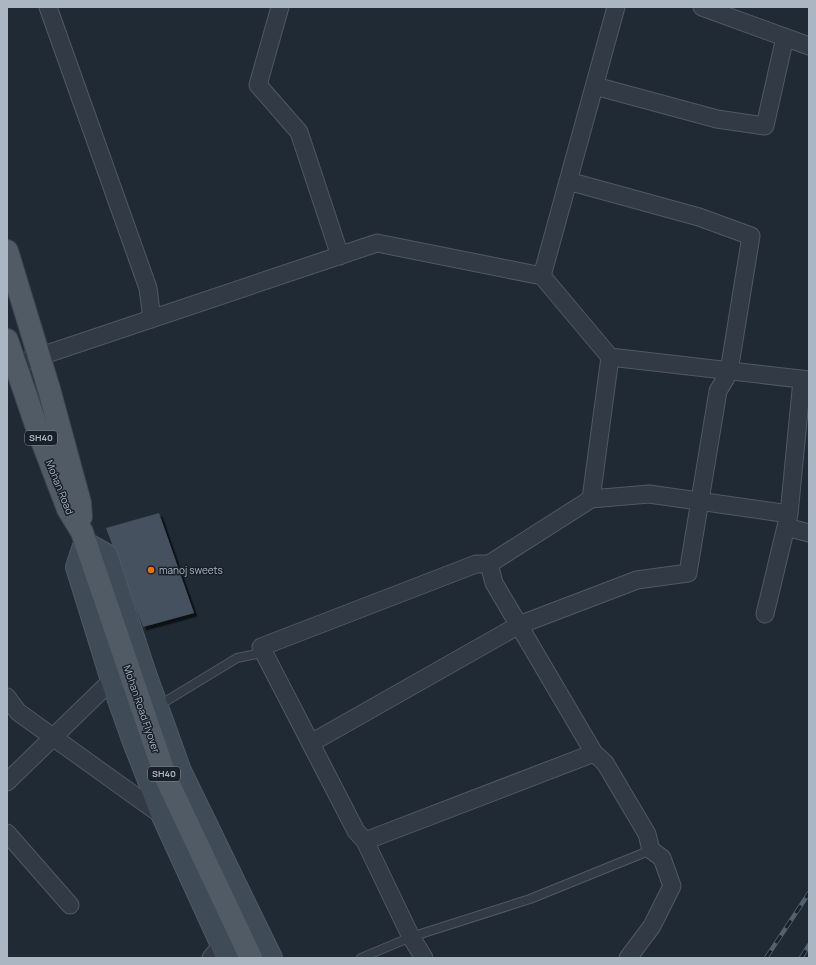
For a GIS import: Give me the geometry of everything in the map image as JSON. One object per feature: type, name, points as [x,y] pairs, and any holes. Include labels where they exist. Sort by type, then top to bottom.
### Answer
[{"type":"main road","points":[[7,251],[39,356],[80,503],[83,537]]},
{"type":"main road","name":"Mohan Road","points":[[7,340],[14,365],[68,509],[83,537]]},
{"type":"main road","name":"Mohan Road Flyover","points":[[83,537],[166,778],[252,958]]},
{"type":"street","points":[[48,7],[148,288],[152,319]]},
{"type":"street","points":[[280,7],[258,85],[299,132],[340,256]]},
{"type":"street","points":[[542,276],[616,7]]},
{"type":"street","points":[[702,7],[809,46]]},
{"type":"street","points":[[595,86],[717,119],[765,126],[784,37]]},
{"type":"street","points":[[311,743],[519,625],[637,580],[688,573],[718,391],[730,371],[751,236],[699,217],[568,181]]},
{"type":"street","points":[[14,365],[377,243],[542,276],[610,357],[806,380],[787,521],[765,614]]},
{"type":"street","points":[[591,499],[610,357]]},
{"type":"street","points":[[424,958],[411,937],[365,841],[356,831],[261,647],[476,564],[489,564],[591,499],[649,494],[700,502],[787,521],[809,532]]},
{"type":"street","points":[[220,954],[163,816],[112,680],[77,567],[83,537],[106,555],[180,771],[271,958]]},
{"type":"street","points":[[489,564],[494,583],[594,753],[605,763],[648,834],[651,850],[662,858],[672,886],[652,926],[628,958]]},
{"type":"street","points":[[7,782],[112,680]]},
{"type":"street","points":[[7,697],[18,712],[163,816]]},
{"type":"street","points":[[365,841],[594,753]]},
{"type":"street","points":[[7,833],[70,905]]},
{"type":"lane","points":[[157,707],[236,658],[257,654],[261,647]]},
{"type":"lane","points":[[362,958],[411,937],[530,899],[651,850]]},
{"type":"building","name":"manoj sweets","points":[[159,513],[194,613],[143,627],[106,528]]},
{"type":"railway","points":[[766,958],[809,893]]},
{"type":"railway","points":[[801,958],[809,945]]},
{"type":"place","name":"manoj sweets","points":[[151,570]]}]
